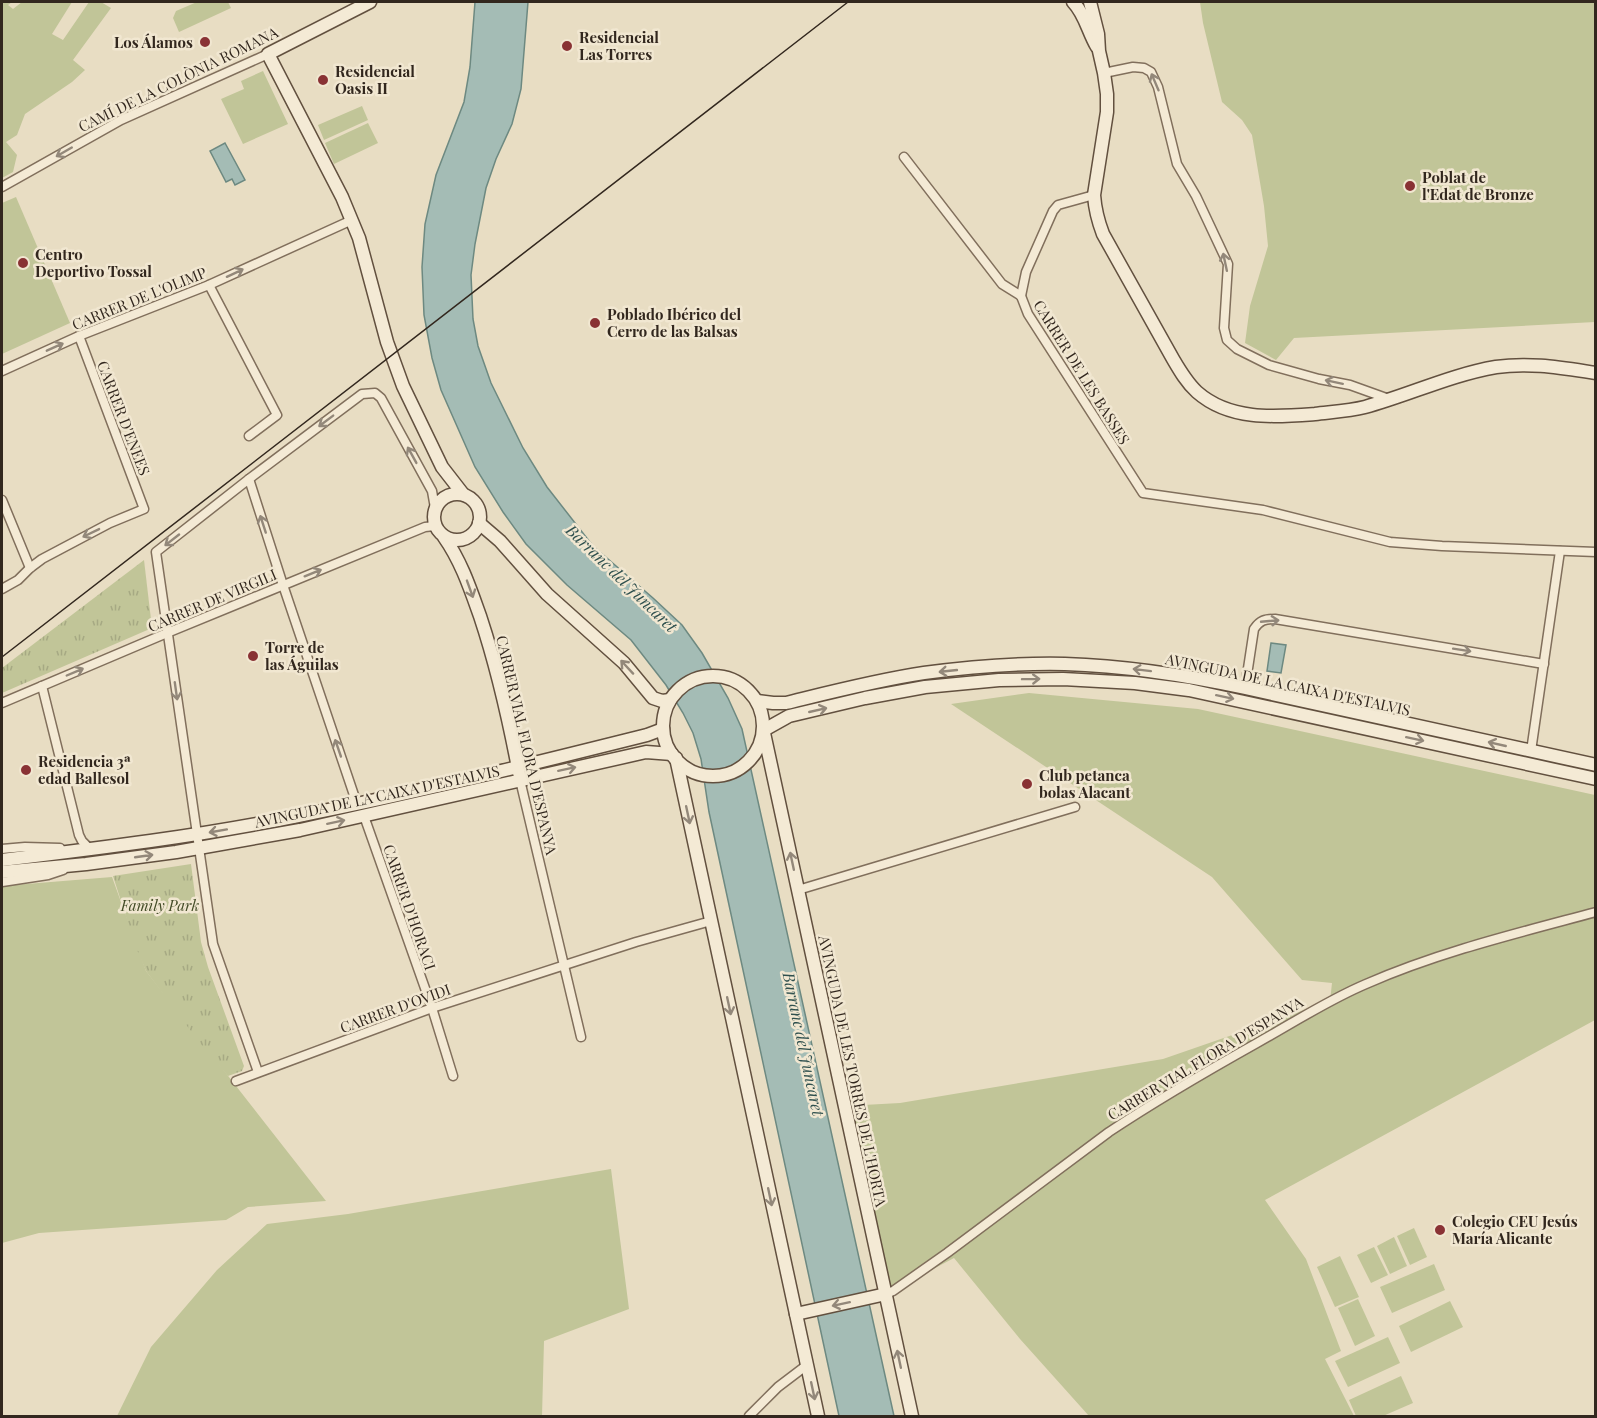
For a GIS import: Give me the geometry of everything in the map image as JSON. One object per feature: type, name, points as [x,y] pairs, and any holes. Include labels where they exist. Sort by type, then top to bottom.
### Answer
[{"type":"main road","name":"CAMÍ DE LA COLÒNIA ROMANA","points":[[268,54],[370,2]]},
{"type":"main road","points":[[1073,2],[1085,20],[1090,36],[1099,51]]},
{"type":"main road","points":[[1090,2],[1098,34],[1107,112],[1094,195],[1095,207],[1103,234],[1185,380],[1197,393],[1223,408],[1238,413],[1272,416],[1362,408],[1472,372],[1498,367],[1539,365],[1596,373]]},
{"type":"main road","points":[[268,54],[342,197],[359,238],[387,342],[403,387],[442,467],[463,494],[478,507],[479,523],[474,534],[467,538],[452,540],[444,537],[435,526],[435,508],[444,497],[450,494],[463,494]]},
{"type":"main road","points":[[442,467],[444,497]]},
{"type":"main road","points":[[479,523],[500,541],[547,594],[624,663],[653,698],[662,701],[670,700]]},
{"type":"main road","name":"CARRER VIAL FLORA D'ESPANYA","points":[[444,537],[464,573],[487,639],[507,714],[519,774]]},
{"type":"main road","name":"AVINGUDA DE LA CAIXA D'ESTALVIS","points":[[757,701],[786,703],[864,684],[923,673],[993,666],[1064,664],[1137,669],[1191,676],[1596,765]]},
{"type":"main road","points":[[701,677],[726,677],[741,684],[753,694],[763,715],[764,731],[761,744],[744,766],[726,775],[710,776],[684,767],[667,745],[663,729],[663,720],[670,700],[684,685],[701,677]]},
{"type":"main road","name":"AVINGUDA DE LA CAIXA D'ESTALVIS","points":[[764,731],[789,716],[925,687],[999,680],[1063,678],[1190,690],[1596,779]]},
{"type":"main road","name":"AVINGUDA DE LA CAIXA D'ESTALVIS","points":[[2,872],[86,864],[300,830],[364,816],[519,774],[663,729]]},
{"type":"main road","name":"AVINGUDA DE LES TORRES DE L'HORTA","points":[[764,731],[910,1412]]},
{"type":"main road","name":"AVINGUDA DE LA CAIXA D'ESTALVIS","points":[[2,860],[196,834],[646,752],[674,756]]},
{"type":"main road","points":[[674,756],[818,1416]]},
{"type":"main road","name":"CARRER VIAL FLORA D'ESPANYA","points":[[796,1314],[885,1294]]},
{"type":"street","name":"CAMÍ DE LA COLÒNIA ROMANA","points":[[2,187],[121,120],[268,54]]},
{"type":"street","points":[[1104,73],[1133,67],[1144,68],[1151,72],[1158,87],[1177,164],[1196,196],[1228,264],[1224,328],[1227,340],[1237,349],[1269,365],[1350,385],[1389,399]]},
{"type":"street","name":"CARRER DE LES BASSES","points":[[904,157],[1002,284],[1021,296],[1028,314],[1143,494],[1263,510],[1390,542],[1560,551]]},
{"type":"street","points":[[1021,296],[1026,272],[1053,211],[1058,205],[1094,195]]},
{"type":"street","name":"CARRER DE L'OLIMP","points":[[2,371],[80,336],[209,285],[351,220]]},
{"type":"street","points":[[209,285],[277,415],[249,436]]},
{"type":"street","name":"CARRER D'ENEES","points":[[30,568],[68,544],[144,509],[80,336]]},
{"type":"street","points":[[258,1072],[213,944],[156,552],[362,394],[375,393],[381,398],[432,491],[435,508]]},
{"type":"street","points":[[249,479],[357,804]]},
{"type":"street","points":[[2,500],[30,568],[18,580],[2,589]]},
{"type":"street","name":"CARRER DE VIRGILI","points":[[2,703],[283,585],[435,526]]},
{"type":"street","points":[[1531,751],[1560,551],[1596,552]]},
{"type":"street","points":[[1245,688],[1252,636],[1258,623],[1264,619],[1544,664]]},
{"type":"street","points":[[42,686],[79,835],[81,841],[90,849]]},
{"type":"street","name":"CARRER VIAL FLORA D'ESPANYA","points":[[519,774],[581,1037]]},
{"type":"street","points":[[798,890],[1075,807]]},
{"type":"street","name":"CARRER D'HORACI","points":[[364,816],[432,1008],[453,1076]]},
{"type":"street","name":"AVINGUDA DE LA CAIXA D'ESTALVIS","points":[[2,849],[25,847],[90,849]]},
{"type":"street","name":"AVINGUDA DE LA CAIXA D'ESTALVIS","points":[[2,882],[48,875],[86,864]]},
{"type":"street","name":"CARRER VIAL FLORA D'ESPANYA","points":[[885,1294],[929,1266],[1050,1175],[1139,1112],[1330,1002],[1374,980],[1435,958],[1497,938],[1596,912]]},
{"type":"street","points":[[564,965],[711,921]]},
{"type":"street","name":"CARRER D'OVIDI","points":[[236,1081],[432,1008],[564,965]]},
{"type":"street","points":[[749,1416],[778,1387],[807,1365]]},
{"type":"street","points":[[910,1412],[921,1416]]},
{"type":"green space","points":[[2,2],[12,2],[8,5],[13,9],[22,2],[72,2],[52,34],[63,40],[89,2],[101,2],[111,8],[73,60],[85,70],[72,82],[25,114],[17,135],[6,142],[17,155],[13,172],[2,178]]},
{"type":"green space","points":[[197,2],[228,2],[231,8],[179,32],[173,18],[176,11]]},
{"type":"green space","points":[[1200,2],[1595,2],[1595,322],[1294,338],[1276,360],[1245,343],[1250,306],[1268,246],[1264,206],[1252,135],[1242,120],[1222,102]]},
{"type":"green space","points":[[263,71],[288,124],[243,144],[221,99],[244,89],[241,81]]},
{"type":"green space","points":[[362,106],[368,120],[324,140],[318,125]]},
{"type":"green space","points":[[368,123],[378,143],[334,164],[325,143]]},
{"type":"green space","name":"Centro Deportivo Tossal","points":[[16,197],[70,323],[2,354],[2,203]]},
{"type":"green space","points":[[144,560],[152,628],[2,693],[2,668]]},
{"type":"green space","points":[[1029,693],[1198,709],[1595,795],[1595,1020],[1265,1200],[1306,1259],[1341,1351],[1325,1359],[1354,1416],[1089,1416],[1020,1339],[954,1258],[886,1294],[845,1106],[900,1103],[1163,1059],[1330,1001],[1332,983],[1302,980],[1212,877],[951,704]]},
{"type":"green space","name":"Family Park","points":[[191,864],[201,942],[244,1066],[242,1071],[228,1076],[199,1042],[146,971],[135,945],[113,876]]},
{"type":"green space","points":[[112,877],[146,971],[326,1201],[248,1207],[226,1220],[39,1233],[2,1243],[2,886]]},
{"type":"green space","points":[[611,1169],[629,1309],[544,1341],[542,1416],[117,1416],[151,1347],[217,1270],[267,1224],[348,1214]]},
{"type":"green space","points":[[1414,1228],[1427,1257],[1410,1265],[1397,1236]]},
{"type":"green space","points":[[1394,1237],[1407,1266],[1390,1274],[1377,1246]]},
{"type":"green space","points":[[1374,1247],[1388,1275],[1371,1283],[1357,1255]]},
{"type":"green space","points":[[1340,1256],[1359,1297],[1335,1307],[1317,1267]]},
{"type":"green space","points":[[1434,1264],[1445,1290],[1392,1313],[1380,1287]]},
{"type":"green space","points":[[1358,1299],[1375,1336],[1355,1346],[1338,1308]]},
{"type":"green space","points":[[1450,1301],[1463,1327],[1411,1352],[1399,1326]]},
{"type":"green space","points":[[1388,1337],[1400,1363],[1348,1387],[1335,1361]]},
{"type":"green space","points":[[1401,1376],[1413,1403],[1383,1416],[1356,1416],[1349,1400]]},
{"type":"water","name":"Barranc del Juncaret","points":[[475,2],[528,2],[521,89],[512,124],[486,188],[475,244],[471,275],[473,319],[478,346],[491,383],[523,448],[547,487],[593,546],[682,625],[702,653],[728,698],[742,729],[894,1416],[839,1416],[709,812],[701,759],[693,733],[666,685],[631,640],[567,585],[526,544],[475,467],[441,390],[424,315],[422,267],[425,224],[436,175],[464,102],[470,67]]},
{"type":"water","points":[[225,143],[245,180],[235,185],[232,179],[226,182],[210,151]]},
{"type":"water","points":[[1271,643],[1286,645],[1281,673],[1267,671]]},
{"type":"tram line","points":[[2,657],[848,2]]},
{"type":"place","name":"Los Álamos","points":[[205,42]]},
{"type":"place","name":"Residencial Las Torres","points":[[567,46]]},
{"type":"place","name":"Residencial Oasis II","points":[[323,80]]},
{"type":"place","name":"Poblat de l'Edat de Bronze","points":[[1410,186]]},
{"type":"place","name":"Centro Deportivo Tossal","points":[[23,263]]},
{"type":"place","name":"Poblado Ibérico del Cerro de las Balsas","points":[[595,323]]},
{"type":"place","name":"Torre de las Águilas","points":[[253,656]]},
{"type":"place","name":"Residencia 3ª edad Ballesol","points":[[26,770]]},
{"type":"place","name":"Club petanca bolas Alacant","points":[[1027,784]]},
{"type":"place","name":"Colegio CEU Jesús María Alicante","points":[[1440,1230]]}]
